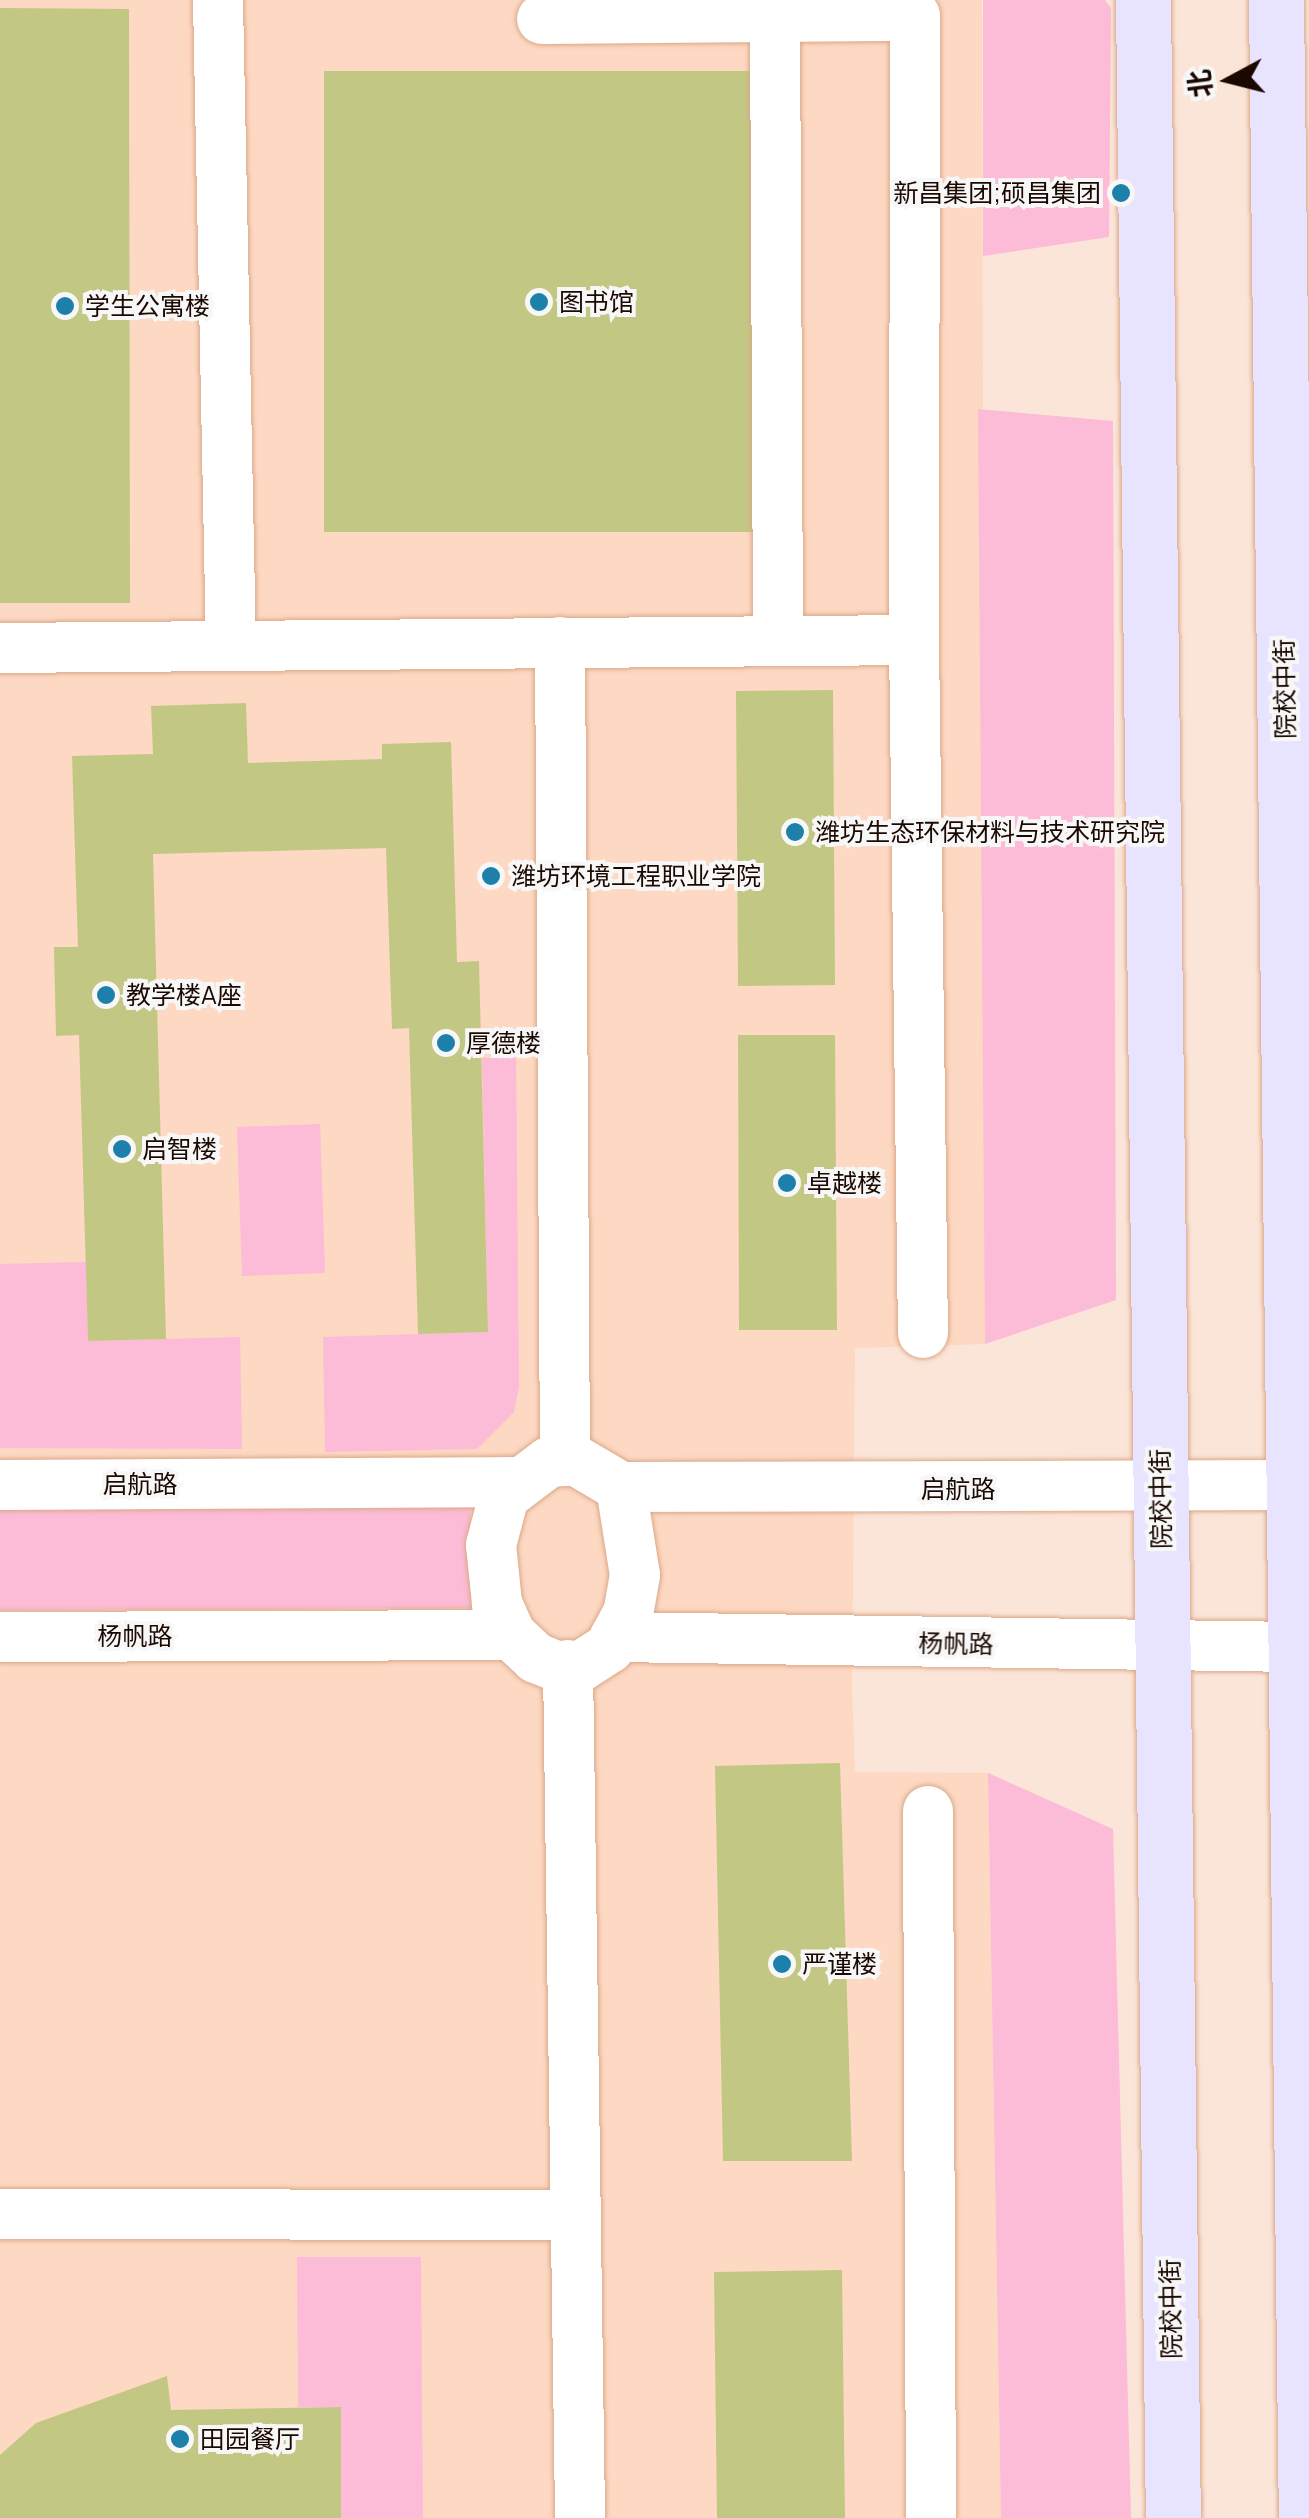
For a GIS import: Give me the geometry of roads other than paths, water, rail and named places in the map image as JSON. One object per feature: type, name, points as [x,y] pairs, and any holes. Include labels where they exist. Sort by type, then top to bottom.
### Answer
[{"type":"main road","name":"院校中街","points":[[1143,0],[1173,2518]]},
{"type":"main road","name":"院校中街","points":[[1276,0],[1307,2208],[1306,2518]]},
{"type":"lane","points":[[218,0],[230,646]]},
{"type":"lane","points":[[542,19],[915,16],[914,640],[923,1333]]},
{"type":"lane","points":[[775,17],[778,640]]},
{"type":"lane","points":[[0,648],[914,640]]},
{"type":"lane","points":[[560,642],[565,1461]]},
{"type":"lane","points":[[565,1461],[600,1471],[621,1488],[635,1575],[628,1613],[615,1637],[581,1666],[536,1658],[511,1635],[497,1604],[490,1545],[504,1496],[549,1462],[565,1461]]},
{"type":"lane","name":"启航路","points":[[0,1484],[520,1482]]},
{"type":"lane","name":"启航路","points":[[621,1488],[1161,1490],[1295,1485]]},
{"type":"lane","name":"杨帆路","points":[[0,1637],[511,1635]]},
{"type":"lane","name":"杨帆路","points":[[615,1637],[1163,1649],[1297,1648]]},
{"type":"lane","points":[[568,1665],[580,2518]]},
{"type":"lane","points":[[928,1811],[930,2518]]},
{"type":"lane","points":[[0,2214],[573,2214]]},
{"type":"place","name":"新昌集团;硕昌集团","points":[[1121,193]]},
{"type":"place","name":"图书馆","points":[[539,302]]},
{"type":"place","name":"学生公寓楼","points":[[65,306]]},
{"type":"place","name":"潍坊生态环保材料与技术研究院","points":[[795,832]]},
{"type":"place","name":"潍坊环境工程职业学院","points":[[491,876]]},
{"type":"place","name":"教学楼A座","points":[[106,995]]},
{"type":"place","name":"厚德楼","points":[[446,1043]]},
{"type":"place","name":"启智楼","points":[[122,1149]]},
{"type":"place","name":"卓越楼","points":[[787,1183]]},
{"type":"place","name":"严谨楼","points":[[782,1964]]},
{"type":"place","name":"田园餐厅","points":[[180,2439]]}]
